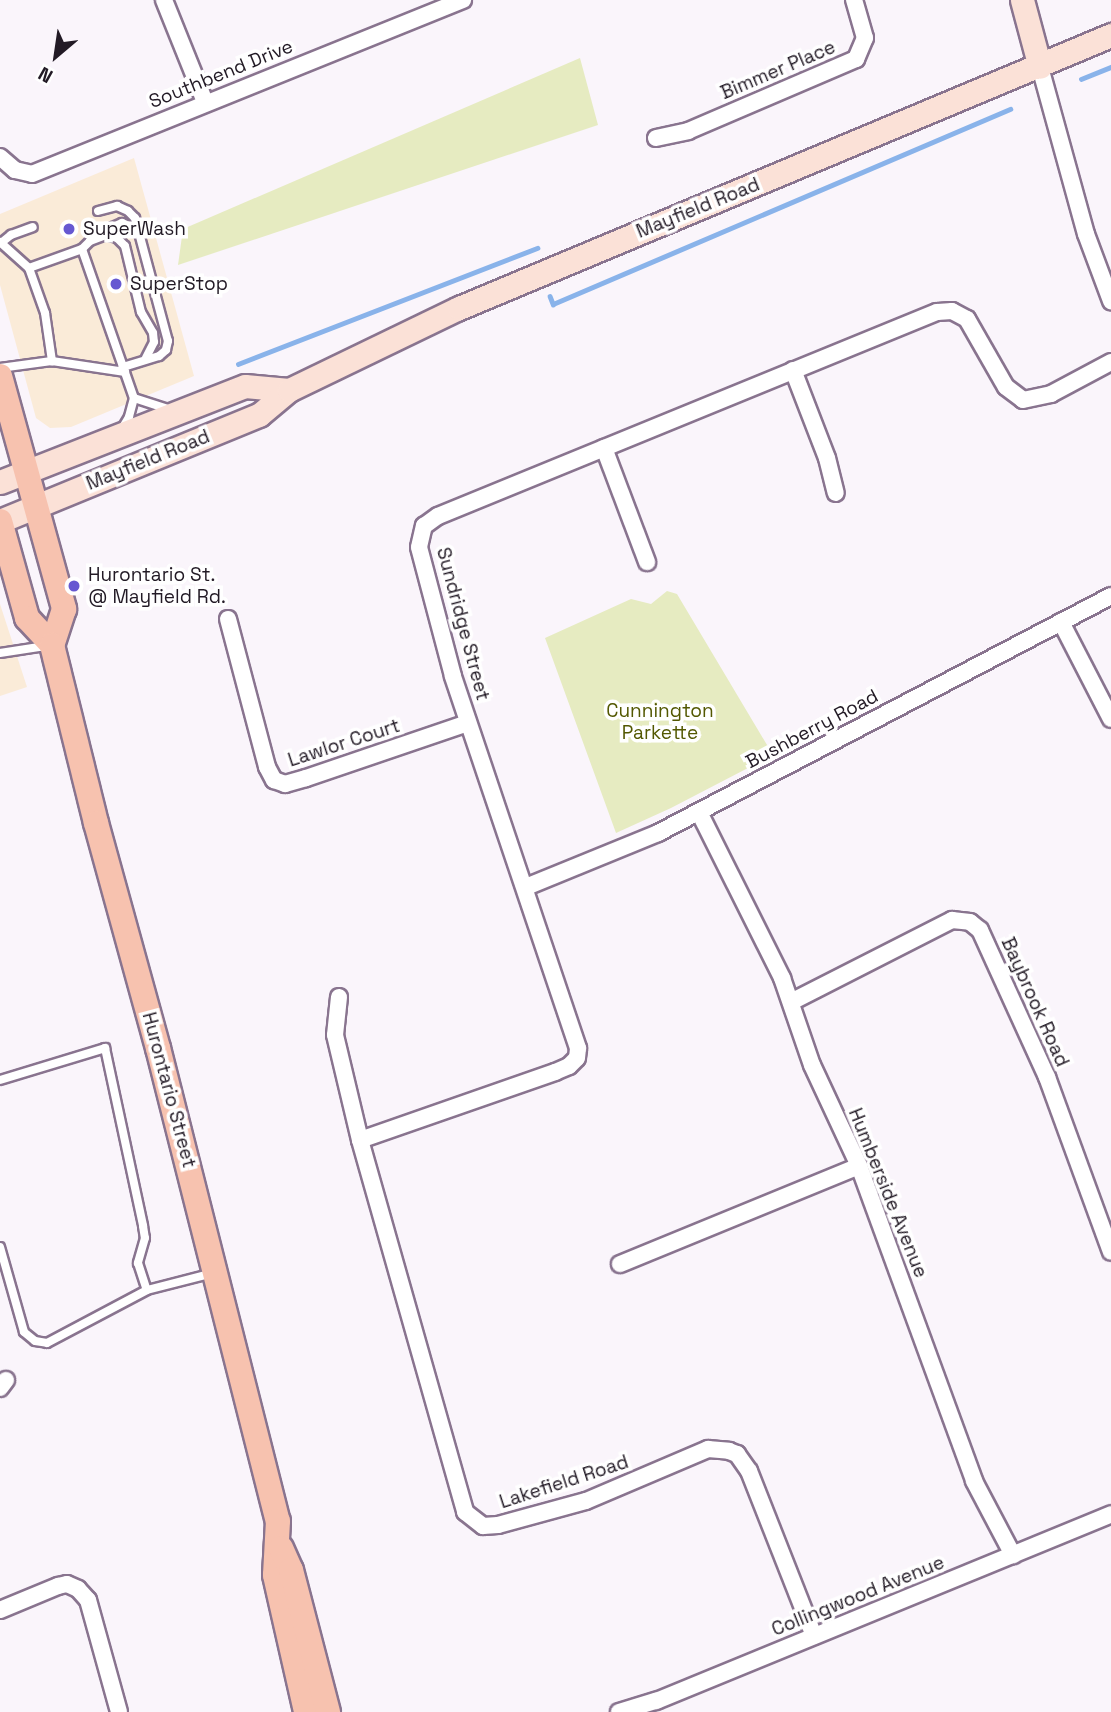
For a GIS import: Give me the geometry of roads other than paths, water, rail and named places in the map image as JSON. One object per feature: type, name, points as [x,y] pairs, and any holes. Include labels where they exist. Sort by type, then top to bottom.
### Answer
[{"type":"main road","points":[[1021,0],[1040,67]]},
{"type":"main road","name":"Mayfield Road","points":[[0,521],[259,415],[289,390],[459,309],[1111,35]]},
{"type":"main road","points":[[0,376],[64,609],[52,645]]},
{"type":"main road","name":"Mayfield Road","points":[[0,482],[245,386],[289,390]]},
{"type":"main road","name":"Hurontario Street","points":[[0,521],[27,618],[52,645],[96,823],[216,1273],[278,1521],[275,1575],[306,1712]]},
{"type":"main road","name":"Hurontario Street","points":[[276,1537],[292,1570],[328,1712]]},
{"type":"street","points":[[163,0],[205,102]]},
{"type":"street","name":"Southbend Drive","points":[[0,156],[15,170],[32,174],[463,0]]},
{"type":"street","name":"Bimmer Place","points":[[656,138],[688,131],[856,59],[865,38],[854,0]]},
{"type":"street","points":[[1040,67],[1086,233],[1111,301]]},
{"type":"street","name":"Sundridge Street","points":[[360,1140],[555,1072],[569,1066],[576,1058],[578,1038],[468,723],[422,558],[420,535],[424,526],[439,516],[923,316],[946,311],[967,319],[1006,387],[1023,400],[1051,394],[1111,362]]},
{"type":"street","points":[[793,370],[827,458],[836,493]]},
{"type":"street","points":[[604,448],[647,562]]},
{"type":"street","name":"Bushberry Road","points":[[526,887],[658,833],[1111,596]]},
{"type":"street","name":"Lawlor Court","points":[[228,618],[267,767],[274,780],[285,784],[468,723]]},
{"type":"street","points":[[1061,622],[1111,719]]},
{"type":"street","name":"Humberside Avenue","points":[[698,812],[769,947],[812,1065],[859,1166],[974,1481],[1013,1555]]},
{"type":"street","name":"Baybrook Road","points":[[791,1002],[952,920],[970,922],[980,930],[1046,1077],[1111,1252]]},
{"type":"street","name":"Lakefield Road","points":[[339,997],[335,1035],[360,1140],[459,1497],[472,1521],[483,1526],[531,1517],[613,1491],[708,1449],[729,1451],[737,1454],[749,1471],[814,1636]]},
{"type":"street","points":[[620,1264],[859,1166]]},
{"type":"street","name":"Collingwood Avenue","points":[[620,1712],[656,1701],[1111,1514]]},
{"type":"street","points":[[0,1610],[58,1586],[68,1584],[78,1589],[88,1600],[119,1712]]},
{"type":"lane","points":[[0,368],[52,361],[124,369],[146,358],[163,354],[168,341],[135,218],[123,208],[111,206],[98,211]]},
{"type":"lane","points":[[108,235],[113,227],[122,223],[133,225],[140,233]]},
{"type":"lane","points":[[33,228],[11,234],[0,242],[29,268],[45,313],[52,361]]},
{"type":"lane","points":[[29,268],[82,249],[90,241],[108,235],[117,238],[125,246],[141,312],[152,330],[154,342],[146,358]]},
{"type":"lane","points":[[82,249],[134,398],[129,417],[108,439]]},
{"type":"lane","points":[[134,398],[163,409],[184,409]]},
{"type":"lane","points":[[0,653],[52,645]]},
{"type":"lane","points":[[0,1080],[105,1048],[143,1226],[145,1238],[138,1263],[147,1290]]},
{"type":"lane","points":[[0,1247],[24,1332],[35,1341],[47,1343],[147,1290],[216,1273]]},
{"type":"waterway","points":[[1081,79],[1111,67]]},
{"type":"waterway","points":[[550,296],[553,304],[1010,109]]},
{"type":"waterway","points":[[238,364],[537,248]]},
{"type":"place","name":"SuperWash","points":[[69,229]]},
{"type":"place","name":"SuperStop","points":[[116,284]]},
{"type":"place","name":"Hurontario St. @ Mayfield Rd.","points":[[74,586]]},
{"type":"park label","name":"Cunnington Parkette","points":[[660,722]]}]
